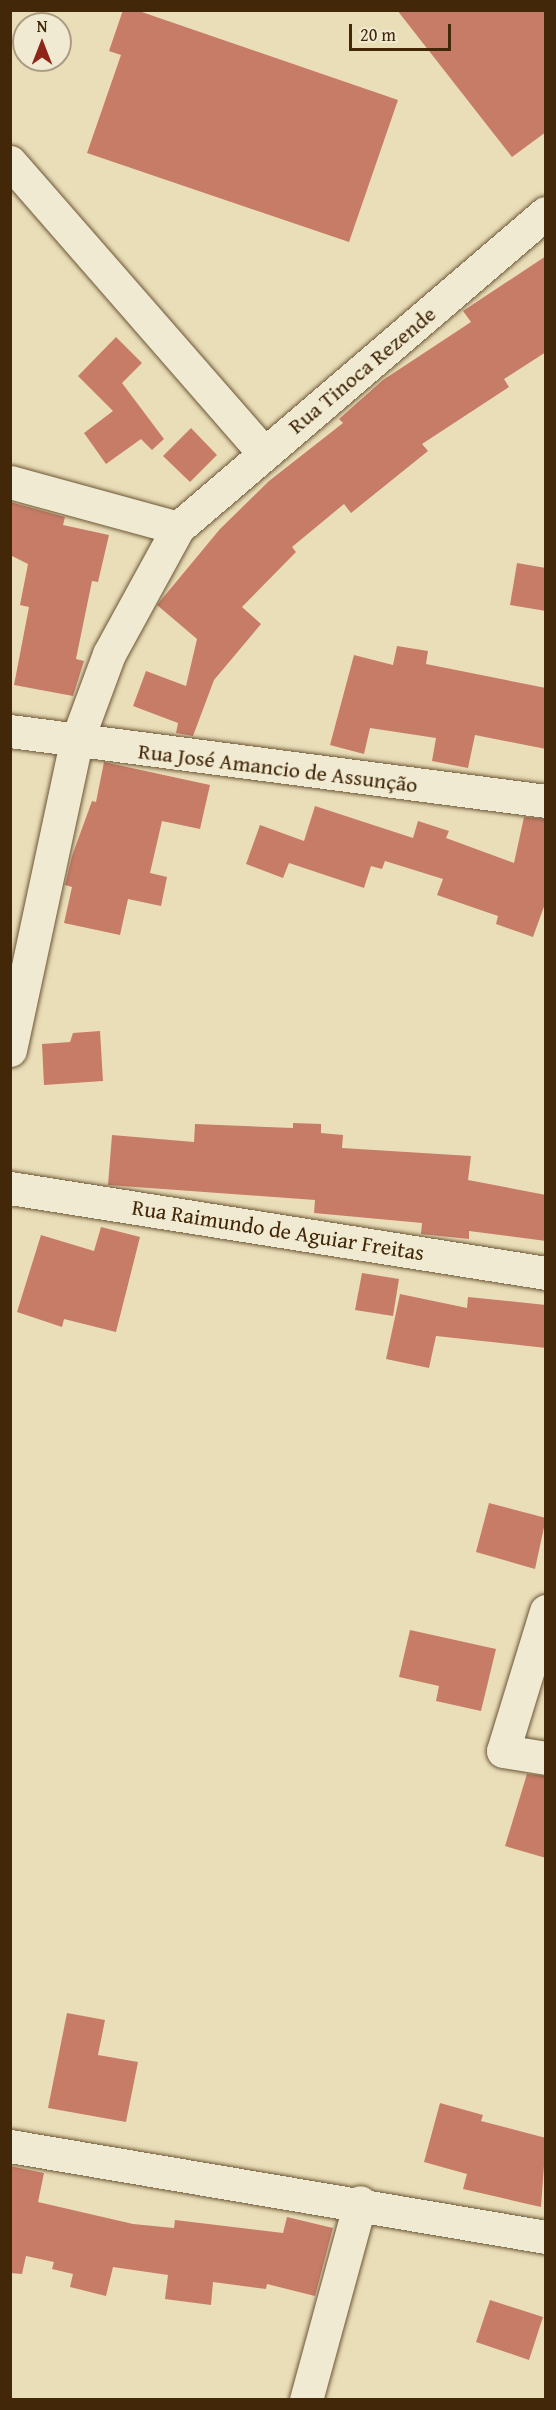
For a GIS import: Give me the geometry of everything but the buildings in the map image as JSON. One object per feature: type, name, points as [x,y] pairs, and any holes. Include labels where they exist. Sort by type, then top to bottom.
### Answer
[{"type":"street","points":[[10,162],[264,453]]},
{"type":"street","name":"Rua Tinoca Rezende","points":[[178,528],[546,213]]},
{"type":"street","points":[[10,482],[178,528],[109,654],[76,742],[10,1050]]},
{"type":"street","name":"Rua José Amancio de Assunção","points":[[10,731],[76,742],[546,801]]},
{"type":"street","name":"Rua Raimundo de Aguiar Freitas","points":[[10,1188],[546,1273]]},
{"type":"street","points":[[546,1611],[503,1751],[546,1758]]},
{"type":"street","points":[[10,2146],[360,2202],[546,2237]]},
{"type":"street","points":[[306,2400],[360,2202]]}]
